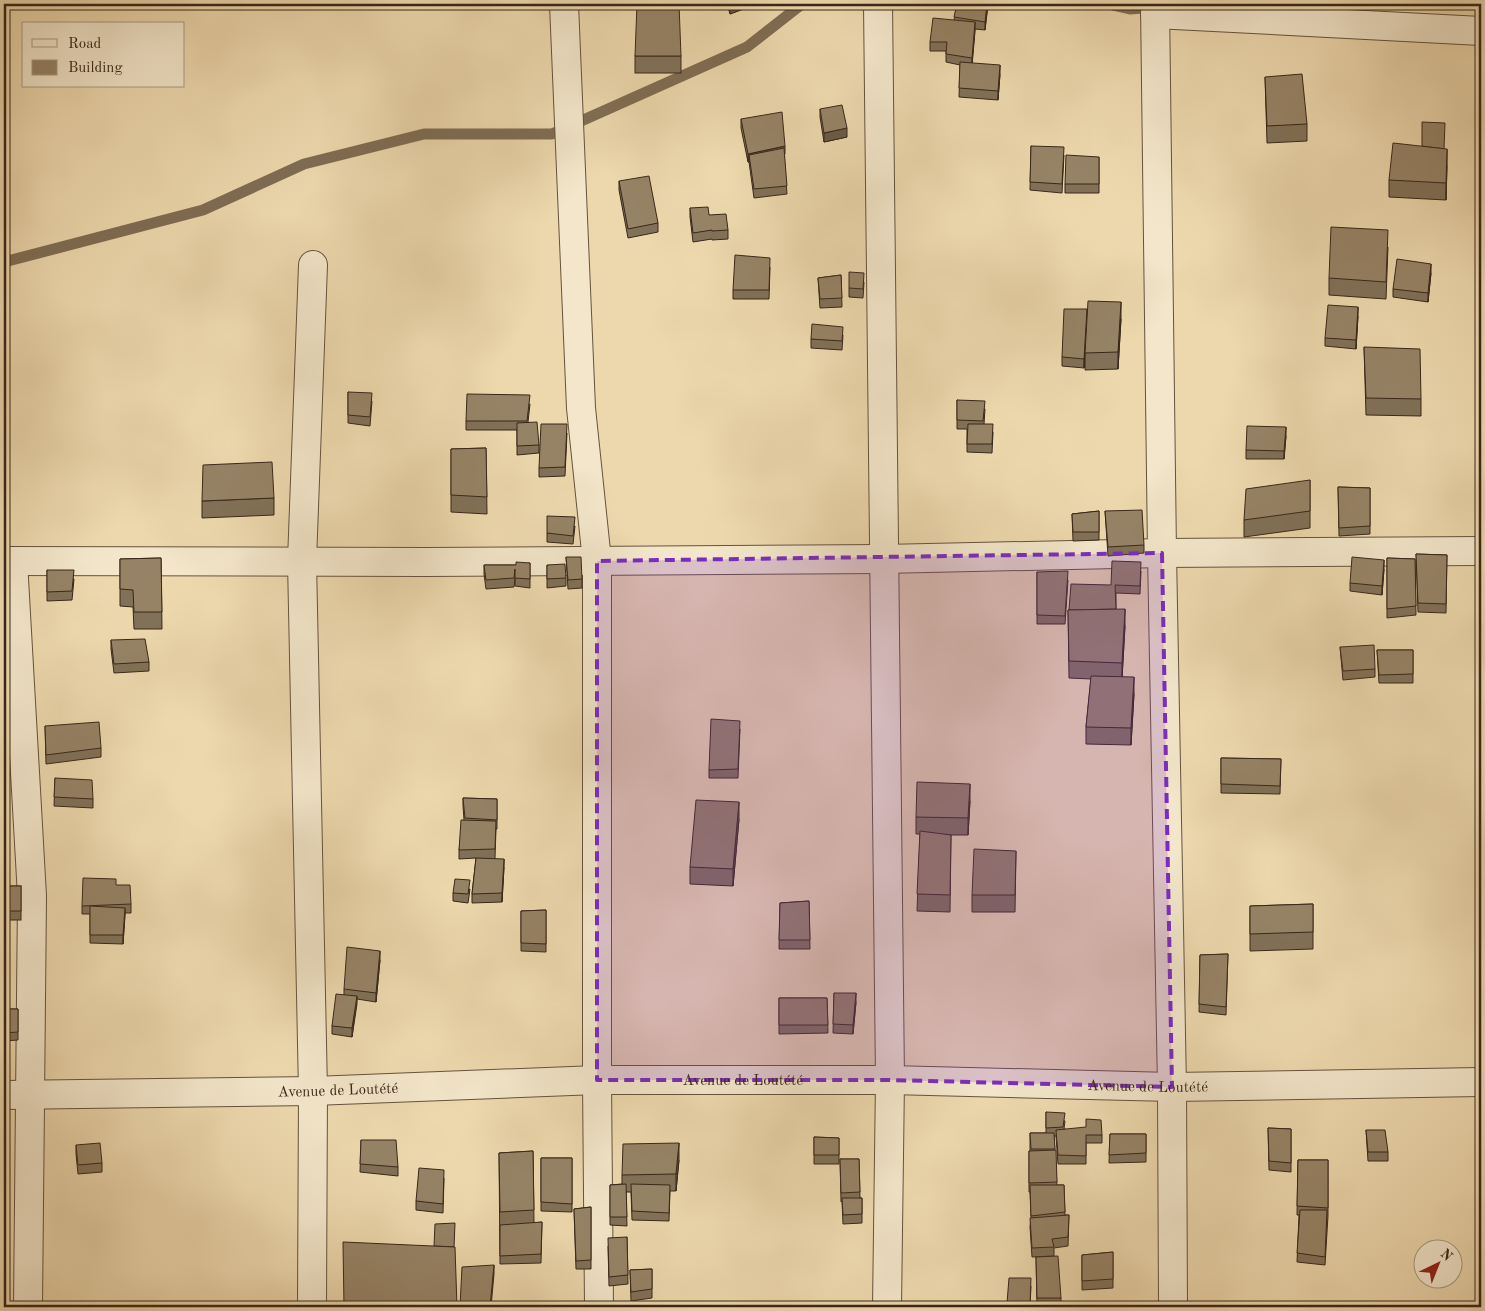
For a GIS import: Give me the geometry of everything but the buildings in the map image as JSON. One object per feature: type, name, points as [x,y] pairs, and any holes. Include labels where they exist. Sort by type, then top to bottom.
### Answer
[{"type":"street","points":[[564,4],[581,408],[597,561],[599,1307]]},
{"type":"street","points":[[878,4],[890,1080],[887,1307]]},
{"type":"street","points":[[1173,1307],[1172,1087],[1162,553],[1155,9],[1481,31]]},
{"type":"street","points":[[312,1307],[313,1092],[302,561],[313,265]]},
{"type":"street","points":[[28,1307],[16,1095],[32,896],[9,561],[597,561],[883,559],[1162,553],[1481,551]]},
{"type":"street","name":"Avenue de Loutété","points":[[16,1095],[313,1092],[597,1080],[890,1080],[1172,1087],[1481,1082]]},
{"type":"highlighted area","points":[[1162,553],[1172,1087],[890,1080],[597,1080],[597,561]]},
{"type":"waterway","points":[[4,262],[203,210],[304,164],[424,134],[552,134],[747,47],[802,4]]},
{"type":"waterway","points":[[1108,4],[1130,9],[1155,7]]}]
